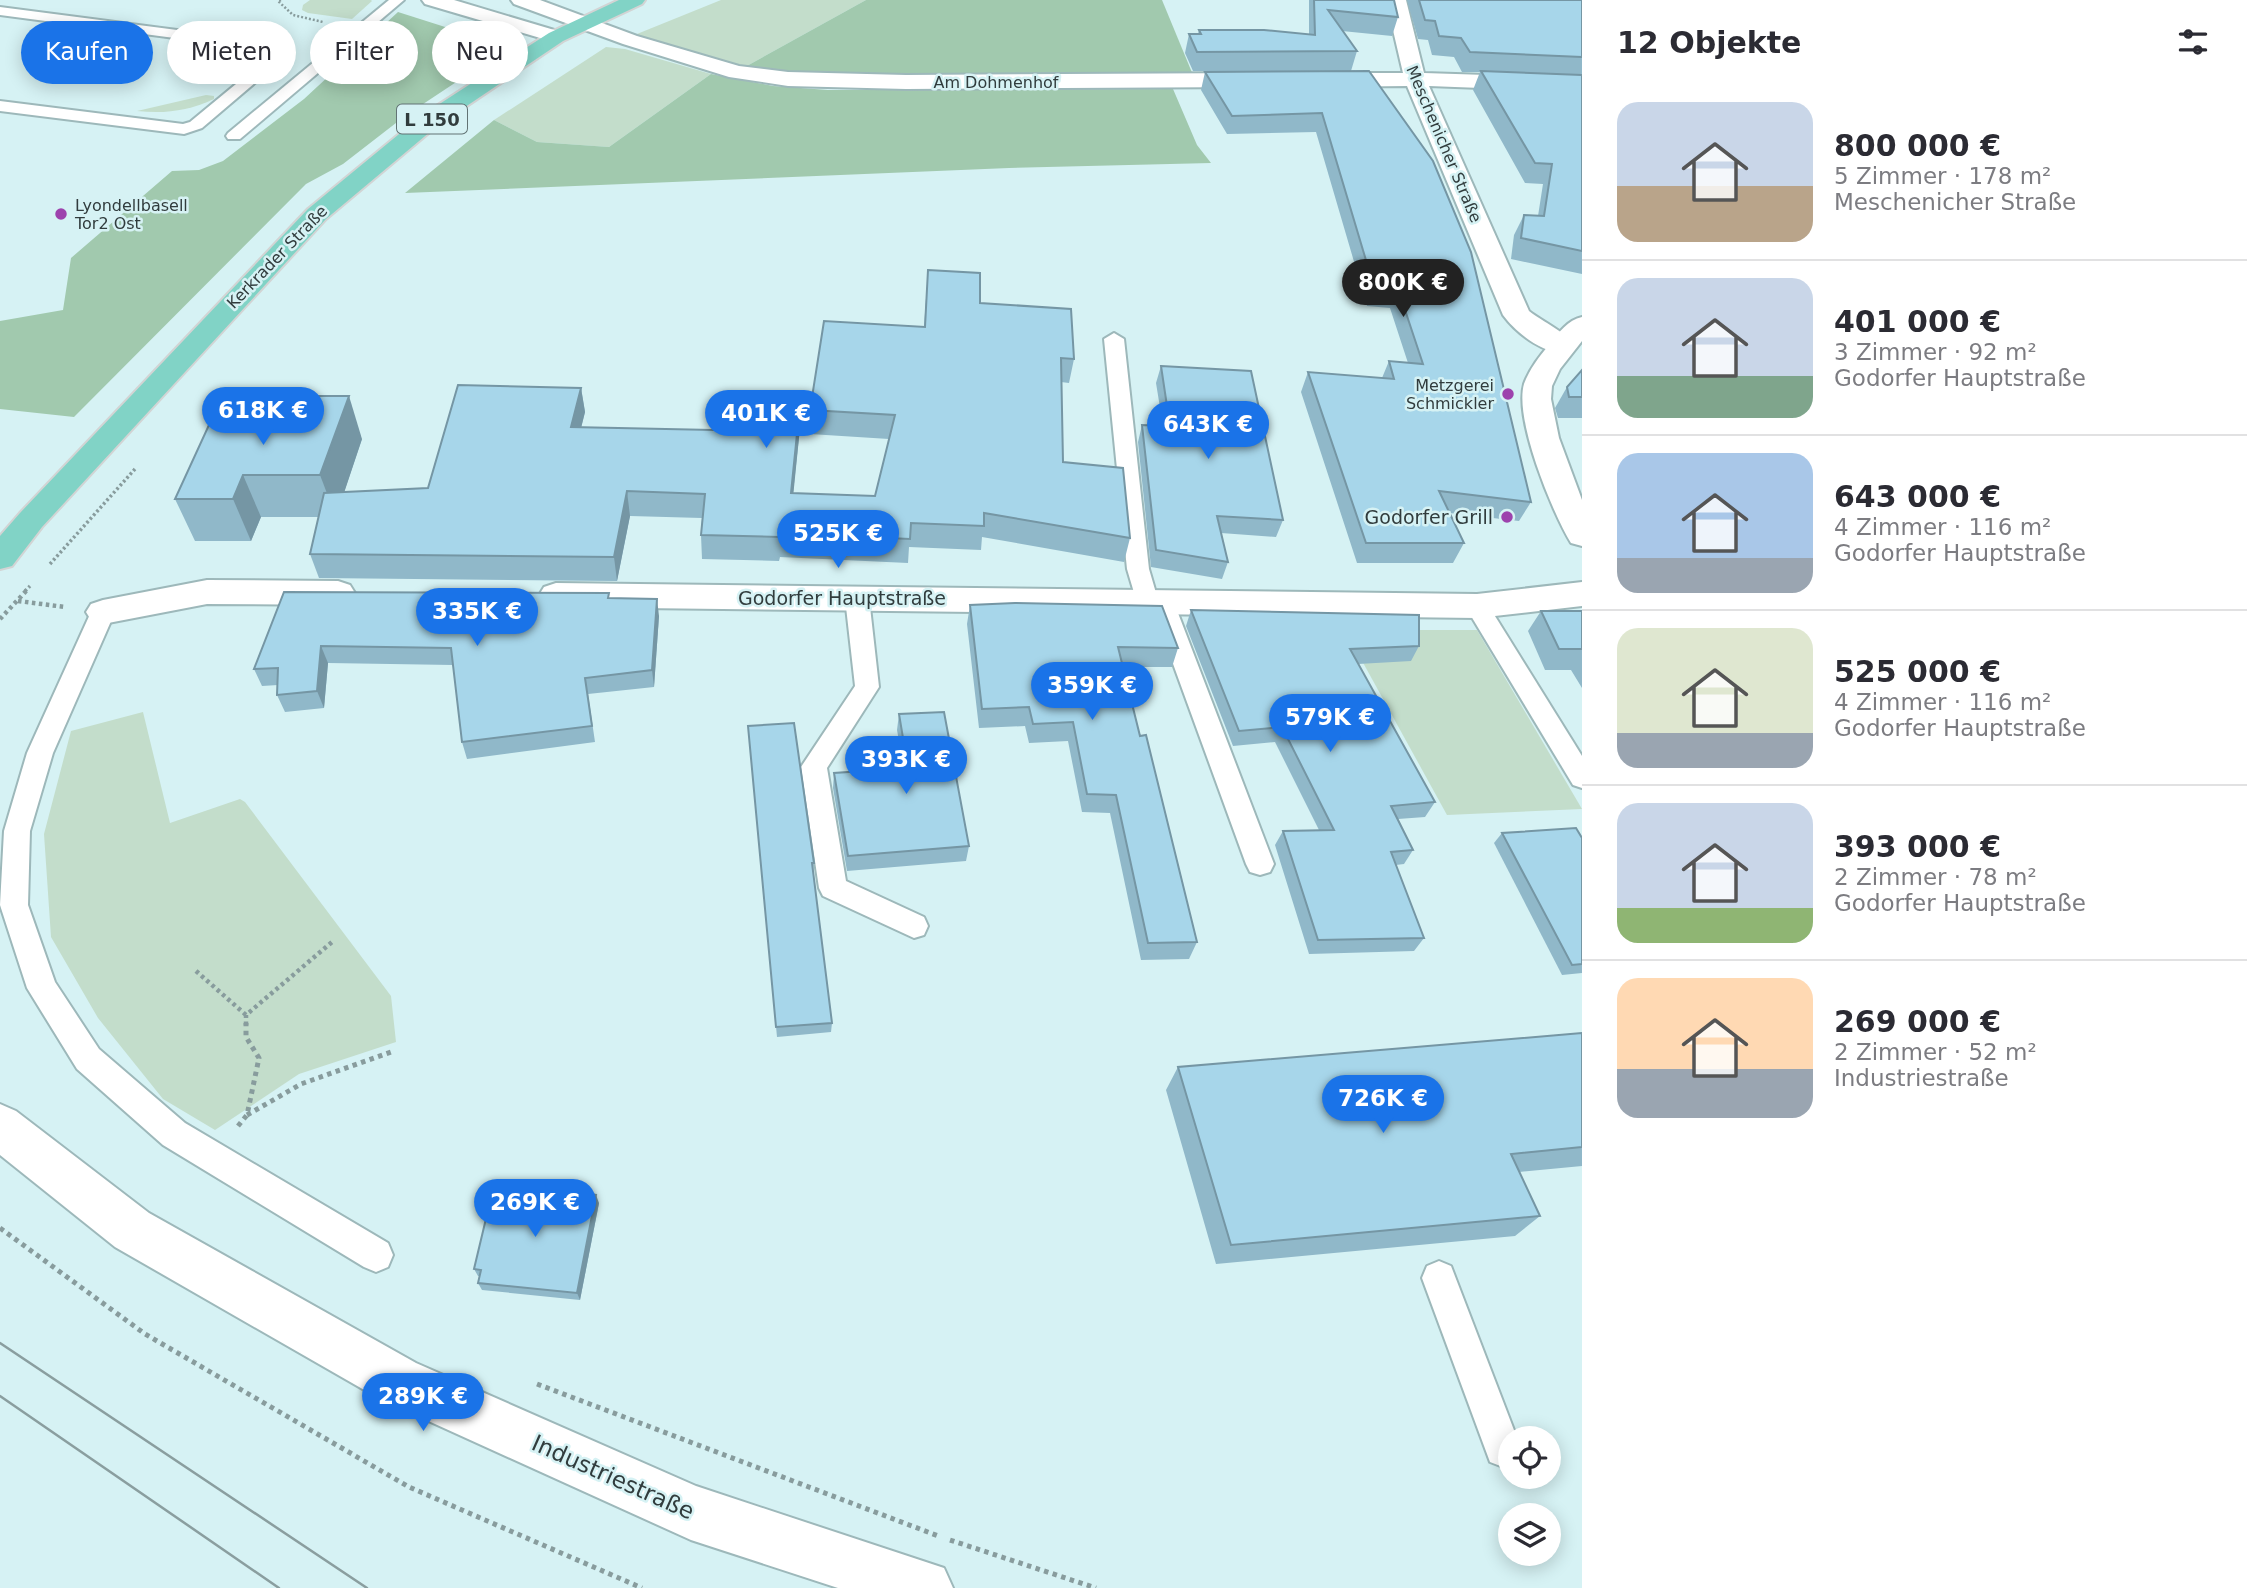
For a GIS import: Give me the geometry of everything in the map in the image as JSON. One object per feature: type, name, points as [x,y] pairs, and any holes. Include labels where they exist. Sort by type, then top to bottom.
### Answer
[{"type":"main road","name":"Kerkrader Straße","points":[[0,558],[31,520],[317,214],[429,121],[556,37],[635,0]]},
{"type":"main road","name":"Kerkrader Straße","points":[[0,544],[31,520]]},
{"type":"street","points":[[432,0],[556,37]]},
{"type":"street","name":"Am Dohmenhof","points":[[521,0],[630,40],[737,72],[788,79],[879,82],[1415,79],[1582,85]]},
{"type":"street","name":"Meschenicher Straße","points":[[1396,0],[1415,79],[1517,315],[1539,333],[1572,335]]},
{"type":"street","name":"Meschenicher Straße","points":[[1572,335],[1545,369],[1536,388],[1537,413],[1568,507],[1582,535]]},
{"type":"street","points":[[103,612],[207,592],[372,594]]},
{"type":"street","name":"Godorfer Hauptstraße","points":[[523,595],[1154,600],[1477,606],[1582,594]]},
{"type":"street","name":"Industriestraße","points":[[0,1126],[132,1230],[398,1381],[691,1512],[924,1588]]},
{"type":"lane","points":[[234,136],[397,0]]},
{"type":"lane","points":[[0,10],[269,46],[276,52],[271,62],[196,125],[184,129],[0,106]]},
{"type":"lane","points":[[1114,339],[1138,569],[1154,600],[1260,864]]},
{"type":"lane","points":[[857,598],[867,687],[814,767],[833,888],[914,926]]},
{"type":"lane","points":[[1477,606],[1582,778]]},
{"type":"lane","points":[[103,612],[40,753],[17,831],[15,905],[41,988],[88,1059],[174,1134],[376,1255]]},
{"type":"lane","points":[[1439,1278],[1498,1436]]},
{"type":"path","points":[[273,2],[278,1]]},
{"type":"path","points":[[45,569],[138,465]]},
{"type":"path","points":[[0,619],[36,580]]},
{"type":"path","points":[[17,600],[103,612]]},
{"type":"path","points":[[246,1015],[332,942]]},
{"type":"path","points":[[196,971],[246,1015],[246,1037],[259,1058],[247,1115]]},
{"type":"path","points":[[214,1158],[247,1115],[301,1084],[394,1051]]},
{"type":"path","points":[[0,1228],[145,1334],[409,1487],[642,1588]]},
{"type":"path","points":[[531,1382],[997,1558],[1096,1588]]},
{"type":"green space","points":[[310,0],[372,1],[352,19],[302,10],[303,5]]},
{"type":"green space","points":[[721,0],[866,0],[745,67],[632,36]]},
{"type":"green space","points":[[866,0],[1162,0],[1193,75],[793,75],[745,67]]},
{"type":"green space","points":[[398,12],[432,23],[432,84],[453,84],[405,116],[343,164],[306,184],[74,417],[0,409],[0,321],[63,310],[71,258],[172,171],[199,170],[223,161],[320,84],[418,84],[418,21],[388,21]]},
{"type":"green space","points":[[606,47],[625,49],[711,74],[609,147],[537,142],[494,120]]},
{"type":"green space","points":[[711,74],[773,86],[828,90],[1173,89],[1197,145],[1211,163],[1009,168],[405,193],[494,120],[537,142],[609,147]]},
{"type":"green space","points":[[206,95],[214,96],[214,99],[176,111],[137,111]]},
{"type":"green space","points":[[1345,630],[1477,630],[1582,809],[1447,815]]},
{"type":"green space","points":[[143,712],[170,823],[240,799],[245,802],[391,996],[396,1042],[299,1074],[215,1130],[163,1099],[98,1018],[51,937],[44,834],[71,731]]},
{"type":"building","points":[[1314,0],[1394,0],[1398,17],[1328,10],[1357,51],[1197,52],[1189,34],[1201,34],[1199,30],[1264,30],[1315,35]]},
{"type":"building","points":[[1419,0],[1582,0],[1582,57],[1470,52],[1461,38],[1439,36],[1435,21],[1425,20]]},
{"type":"building","points":[[1369,71],[1433,161],[1471,252],[1531,502],[1439,491],[1464,543],[1366,543],[1308,372],[1394,379],[1389,361],[1423,364],[1398,289],[1374,287],[1322,113],[1232,116],[1205,72]]},
{"type":"building","points":[[1481,71],[1582,75],[1582,251],[1521,238],[1524,215],[1544,216],[1552,164],[1535,163]]},
{"type":"building","points":[[928,270],[980,273],[980,303],[1071,309],[1074,359],[1061,358],[1063,462],[1123,468],[1130,538],[984,513],[984,526],[911,523],[910,539],[779,533],[779,537],[701,535],[705,494],[627,491],[614,557],[310,554],[324,493],[428,488],[458,385],[581,388],[571,427],[713,430],[717,400],[800,404],[791,493],[875,496],[895,415],[810,410],[824,321],[925,327]]},
{"type":"building","points":[[1161,366],[1251,371],[1283,520],[1217,516],[1228,562],[1156,550],[1142,425],[1170,426]]},
{"type":"building","points":[[1582,370],[1582,397],[1569,397],[1567,387]]},
{"type":"building","points":[[298,396],[349,396],[320,475],[243,475],[233,499],[175,499],[214,414],[290,414]]},
{"type":"building","points":[[284,592],[609,593],[608,598],[657,599],[652,670],[585,678],[592,726],[462,742],[451,648],[321,646],[317,691],[277,695],[278,668],[254,669]]},
{"type":"building","points":[[1015,603],[1162,606],[1178,648],[1118,647],[1140,736],[1146,735],[1197,942],[1148,943],[1116,795],[1087,794],[1073,722],[1033,724],[1029,707],[982,709],[970,605]]},
{"type":"building","points":[[1191,610],[1419,615],[1419,646],[1350,649],[1435,802],[1391,806],[1413,850],[1391,852],[1424,938],[1318,940],[1283,831],[1334,830],[1282,727],[1239,731]]},
{"type":"building","points":[[1541,611],[1582,611],[1582,649],[1559,649]]},
{"type":"building","points":[[944,712],[969,846],[848,856],[834,773],[908,768],[899,714]]},
{"type":"building","points":[[794,723],[814,863],[832,1023],[776,1027],[748,726]]},
{"type":"building","points":[[1576,828],[1582,838],[1582,964],[1572,965],[1502,833]]},
{"type":"building","points":[[1582,1033],[1582,1147],[1511,1154],[1540,1216],[1231,1245],[1178,1067]]},
{"type":"building","points":[[494,1185],[596,1195],[577,1293],[478,1283],[481,1270],[474,1269]]},
{"type":"tram line","points":[[0,1343],[367,1588]]},
{"type":"tram line","points":[[0,1396],[279,1588]]},
{"type":"place","name":"Lyondellbasell Tor2 Ost","points":[[61,214]]},
{"type":"place","name":"Metzgerei Schmickler","points":[[1508,394]]},
{"type":"place","name":"Godorfer Grill","points":[[1507,517]]}]
